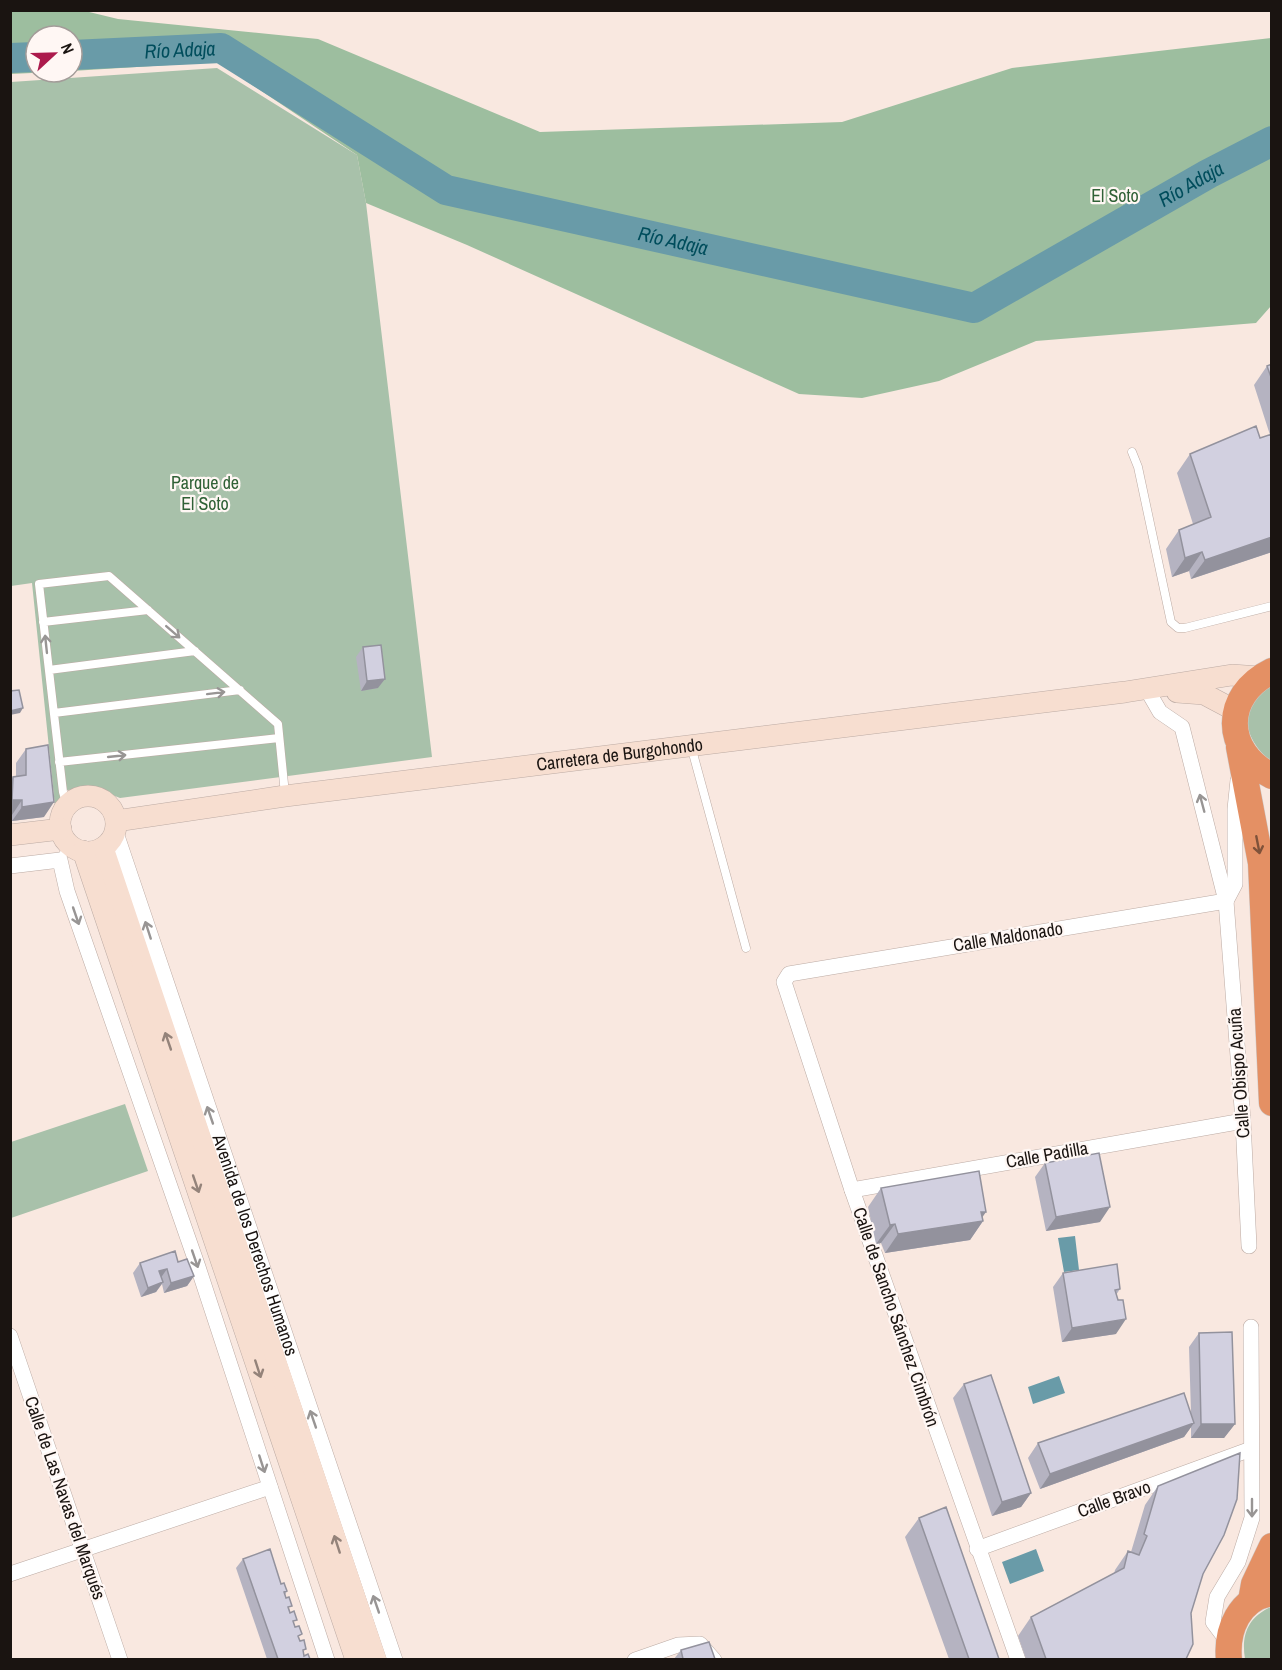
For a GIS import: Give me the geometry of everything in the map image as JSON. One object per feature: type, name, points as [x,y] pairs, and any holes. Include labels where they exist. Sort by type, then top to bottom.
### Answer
[{"type":"highway","points":[[1265,674],[1240,698],[1236,711],[1235,729],[1261,863],[1272,1103]]},
{"type":"highway","points":[[1240,752],[1257,769],[1272,776]]},
{"type":"highway","points":[[1229,1651],[1232,1624],[1261,1597],[1254,1584],[1272,1546]]},
{"type":"main road","name":"Carretera de Burgohondo","points":[[116,826],[285,796],[1125,692],[1232,675],[1265,674]]},
{"type":"main road","name":"Carretera de Burgohondo","points":[[1125,692],[1189,691],[1204,694],[1236,711]]},
{"type":"main road","points":[[10,835],[75,846],[116,826],[109,805],[94,796],[76,798],[67,806],[61,819],[75,846]]},
{"type":"main road","name":"Avenida de los Derechos Humanos","points":[[75,846],[356,1659]]},
{"type":"main road","name":"Avenida de los Derechos Humanos","points":[[75,846],[376,1659]]},
{"type":"street","name":"Calle Obispo Acuña","points":[[1149,693],[1160,712],[1182,727],[1226,901],[1243,1121],[1249,1246]]},
{"type":"street","name":"Calle Obispo Acuña","points":[[1226,901],[1235,884],[1235,809],[1240,752]]},
{"type":"street","name":"Avenida de los Derechos Humanos","points":[[116,826],[394,1659]]},
{"type":"street","points":[[10,867],[75,846],[67,891],[198,1267],[327,1659]]},
{"type":"street","name":"Calle Maldonado","points":[[789,974],[1226,901]]},
{"type":"street","name":"Calle de Sancho Sánchez Cimbrón","points":[[789,974],[784,982],[852,1190],[977,1549],[1018,1659]]},
{"type":"street","name":"Calle Padilla","points":[[852,1190],[1243,1121]]},
{"type":"street","points":[[1229,1651],[1213,1622],[1217,1597],[1238,1562],[1252,1518],[1251,1327]]},
{"type":"street","name":"Calle de Las Navas del Marqués","points":[[10,1336],[120,1659]]},
{"type":"street","name":"Calle Bravo","points":[[977,1549],[1251,1449]]},
{"type":"street","points":[[10,1574],[270,1487]]},
{"type":"street","points":[[635,1659],[678,1646],[700,1644],[714,1659]]},
{"type":"lane","points":[[1132,452],[1138,467],[1171,622],[1178,628],[1185,628],[1271,608]]},
{"type":"lane","points":[[67,806],[59,762],[39,584],[109,576],[278,724],[285,796]]},
{"type":"lane","points":[[43,622],[148,610]]},
{"type":"lane","points":[[49,670],[195,651]]},
{"type":"lane","points":[[54,713],[240,690]]},
{"type":"lane","points":[[59,762],[279,738]]},
{"type":"lane","points":[[690,745],[746,948]]},
{"type":"green space","name":"El Soto","points":[[11,10],[85,11],[118,19],[318,39],[540,132],[842,122],[1012,68],[1271,38],[1271,306],[1256,323],[1036,341],[939,381],[862,398],[799,394],[467,245],[366,203],[357,155],[218,62],[84,70],[84,24],[24,24],[24,73],[11,74]]},
{"type":"green space","name":"Parque de El Soto","points":[[217,68],[357,155],[366,203],[432,757],[120,798],[97,789],[66,790],[62,802],[55,806],[32,583],[11,586],[11,82],[84,84],[84,77]]},
{"type":"green space","points":[[1271,685],[1271,762],[1254,743],[1247,723],[1252,704]]},
{"type":"green space","points":[[125,1104],[148,1171],[11,1218],[11,1142]]},
{"type":"green space","points":[[1271,1607],[1271,1659],[1245,1659],[1244,1642],[1248,1628],[1257,1616]]},
{"type":"water","points":[[1075,1236],[1079,1270],[1064,1272],[1058,1238]]},
{"type":"water","points":[[1059,1376],[1065,1393],[1033,1404],[1028,1387]]},
{"type":"water","points":[[1036,1549],[1044,1571],[1010,1584],[1002,1562]]},
{"type":"building","points":[[1272,364],[1272,380],[1267,366]]},
{"type":"building","points":[[1256,426],[1260,438],[1272,434],[1272,537],[1205,560],[1202,552],[1185,558],[1179,530],[1211,517],[1190,454]]},
{"type":"building","points":[[381,645],[385,679],[367,681],[363,647]]},
{"type":"building","points":[[19,690],[23,708],[10,711],[10,691]]},
{"type":"building","points":[[48,745],[54,802],[22,807],[22,800],[12,800],[13,777],[26,775],[26,749]]},
{"type":"building","points":[[1099,1153],[1110,1207],[1056,1217],[1045,1163]]},
{"type":"building","points":[[979,1171],[986,1212],[981,1212],[983,1221],[898,1234],[895,1224],[890,1225],[881,1188]]},
{"type":"building","points":[[175,1251],[178,1262],[187,1259],[194,1276],[171,1283],[167,1269],[159,1271],[163,1282],[148,1288],[140,1263]]},
{"type":"building","points":[[1117,1264],[1120,1289],[1115,1290],[1118,1300],[1123,1300],[1126,1319],[1072,1328],[1063,1273]]},
{"type":"building","points":[[1232,1332],[1235,1424],[1201,1424],[1199,1333]]},
{"type":"building","points":[[991,1375],[1031,1493],[1002,1502],[964,1384]]},
{"type":"building","points":[[1184,1393],[1194,1423],[1050,1474],[1038,1443]]},
{"type":"building","points":[[1240,1453],[1237,1499],[1224,1535],[1203,1574],[1191,1613],[1193,1644],[1186,1659],[1046,1659],[1031,1617],[1124,1568],[1128,1551],[1139,1555],[1147,1536],[1144,1534],[1158,1486]]},
{"type":"building","points":[[946,1507],[999,1659],[969,1659],[919,1518]]},
{"type":"building","points":[[270,1549],[281,1584],[284,1583],[287,1591],[284,1592],[286,1598],[289,1597],[292,1606],[288,1607],[290,1613],[294,1611],[297,1620],[293,1621],[295,1627],[299,1626],[302,1634],[298,1636],[300,1641],[304,1640],[306,1649],[303,1650],[304,1656],[308,1654],[310,1659],[278,1659],[243,1559]]},
{"type":"building","points":[[709,1642],[715,1659],[683,1659],[681,1650]]},
{"type":"waterway","name":"Río Adaja","points":[[84,54],[221,48],[446,190],[974,308],[1208,174],[1272,141]]},
{"type":"waterway","name":"Río Adaja","points":[[10,58],[24,57]]}]
